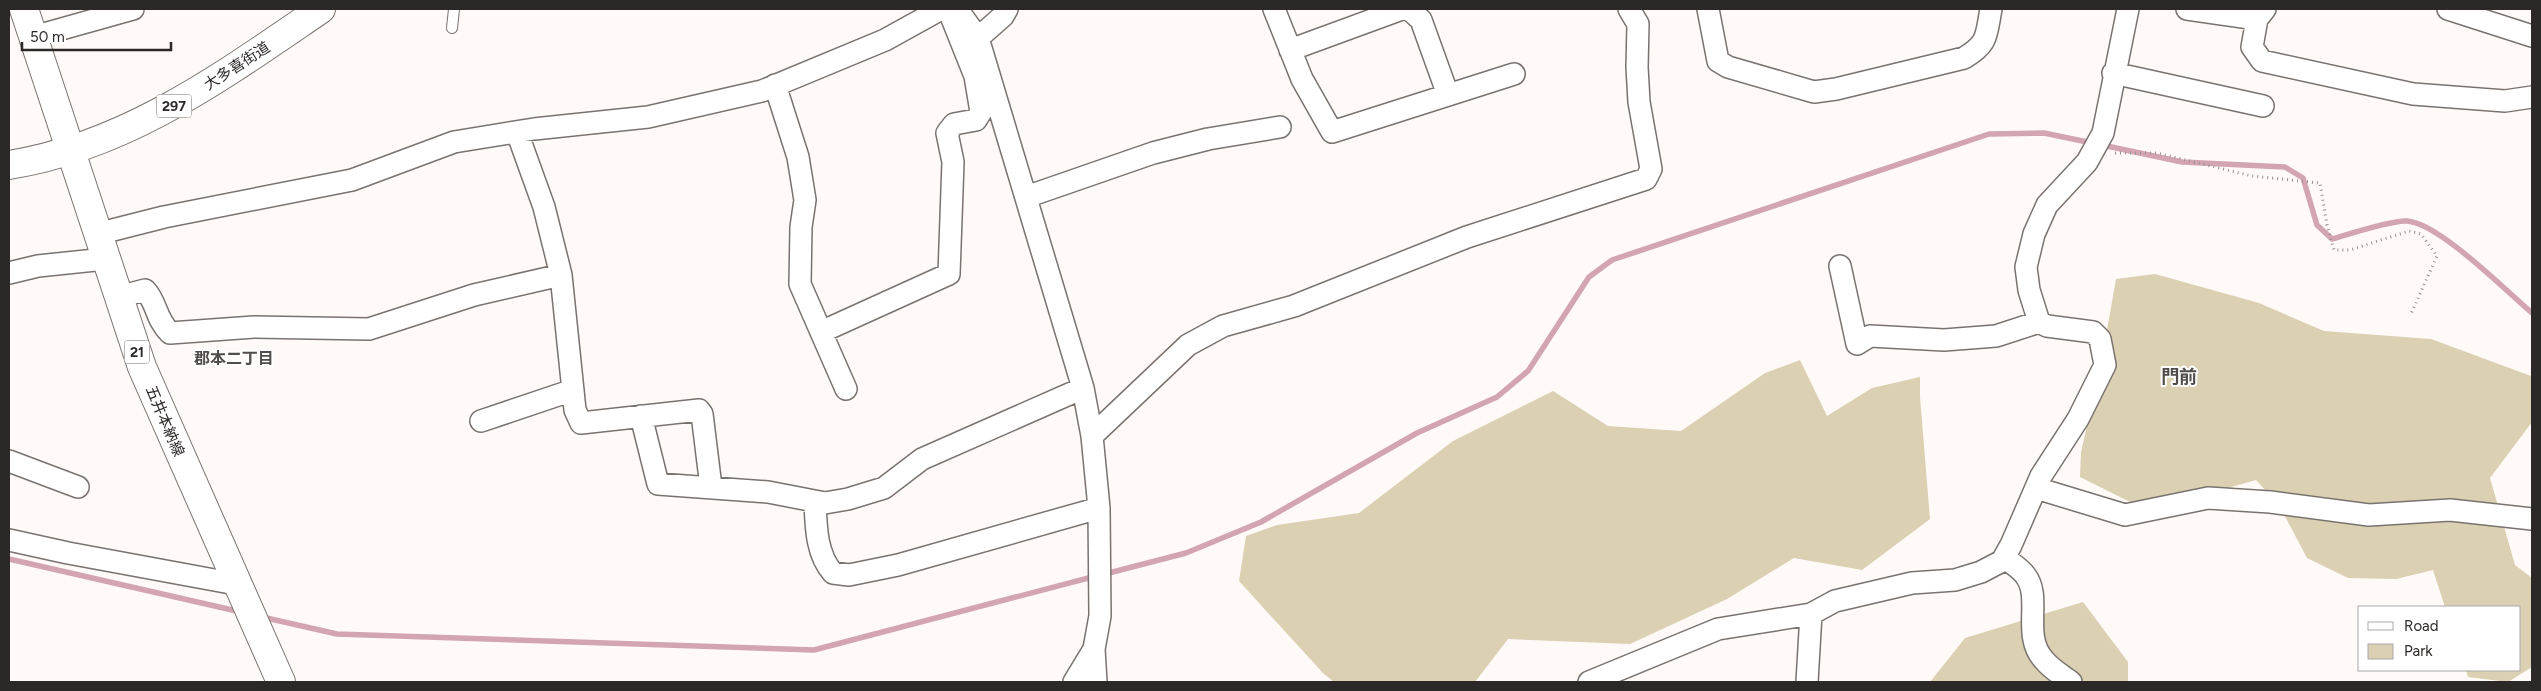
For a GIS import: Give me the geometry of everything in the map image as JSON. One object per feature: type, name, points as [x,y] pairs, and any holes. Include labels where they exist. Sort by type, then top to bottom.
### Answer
[{"type":"main road","name":"五井本納線","points":[[24,9],[142,367],[236,584],[281,682]]},
{"type":"main road","name":"大多喜街道","points":[[9,165],[70,152],[106,138],[178,104],[274,43],[321,9]]},
{"type":"street","points":[[33,37],[133,9]]},
{"type":"street","points":[[9,273],[101,247],[164,217],[352,180],[454,142],[517,132],[648,117],[762,91],[885,40],[941,9]]},
{"type":"street","points":[[821,332],[949,274],[953,162],[947,133],[954,124],[976,120],[981,112],[975,76],[948,9]]},
{"type":"street","points":[[957,9],[978,38],[1083,388],[1092,436],[1099,508],[1100,616],[1094,649],[1096,682]]},
{"type":"street","points":[[978,38],[1003,16],[1007,9]]},
{"type":"street","points":[[1274,9],[1302,79],[1332,132],[1514,74]]},
{"type":"street","points":[[1290,50],[1402,9]]},
{"type":"street","points":[[1409,9],[1421,20],[1448,95]]},
{"type":"street","points":[[1092,436],[1188,345],[1224,326],[1294,306],[1467,237],[1646,179],[1651,169],[1639,102],[1637,67],[1638,24],[1629,9]]},
{"type":"street","points":[[1708,9],[1718,61],[1728,67],[1814,92],[1836,89],[1964,58],[1980,48],[1985,38],[1991,9]]},
{"type":"street","points":[[2039,322],[2029,290],[2026,267],[2034,234],[2047,206],[2087,162],[2103,133],[2113,73],[2128,9]]},
{"type":"street","points":[[2193,9],[2261,14],[2252,47],[2262,61],[2413,94],[2505,101],[2532,97]]},
{"type":"street","points":[[2448,9],[2532,36]]},
{"type":"street","points":[[2113,73],[2263,106]]},
{"type":"street","points":[[774,85],[798,157],[805,200],[801,227],[800,284],[846,389]]},
{"type":"street","points":[[1026,197],[1153,153],[1208,139],[1280,127]]},
{"type":"street","points":[[517,132],[544,207],[561,275],[575,410],[581,423],[699,410],[702,414],[712,487]]},
{"type":"street","points":[[1589,682],[1718,629],[1811,614],[1835,601],[1912,582],[1955,580],[1981,572],[2002,561],[2040,476],[2078,419],[2105,365],[2100,339],[2093,332],[2047,326],[2039,322],[1996,336],[1944,340],[1870,336],[1857,344],[1840,266]]},
{"type":"street","points":[[118,297],[145,290],[150,295],[161,324],[170,333],[254,327],[369,329],[474,296],[561,275]]},
{"type":"street","points":[[640,416],[658,484],[768,492],[825,503],[848,499],[884,488],[922,459],[1083,388]]},
{"type":"street","points":[[481,421],[573,390]]},
{"type":"street","points":[[9,461],[78,487]]},
{"type":"street","points":[[2036,488],[2125,514],[2208,498],[2270,502],[2369,515],[2450,510],[2532,519]]},
{"type":"street","points":[[815,501],[819,547],[826,565],[833,573],[849,576],[898,565],[1099,508]]},
{"type":"street","points":[[9,540],[68,553],[236,584]]},
{"type":"street","points":[[2004,557],[2026,576],[2033,598],[2031,623],[2034,641],[2043,660],[2071,682]]},
{"type":"street","points":[[1807,682],[1811,614]]},
{"type":"street","points":[[1074,682],[1094,649]]},
{"type":"lane","points":[[452,28],[454,9]]},
{"type":"path","points":[[2092,153],[2157,153],[2252,176],[2320,183],[2326,225],[2334,250],[2350,250],[2409,230],[2421,234],[2437,256],[2410,316]]},
{"type":"green space","points":[[2155,274],[2259,303],[2324,331],[2431,339],[2531,376],[2532,422],[2490,478],[2515,565],[2532,578],[2532,667],[2508,682],[2468,677],[2466,671],[2521,671],[2521,606],[2445,606],[2433,570],[2396,579],[2348,578],[2307,558],[2279,505],[2256,480],[2179,502],[2134,504],[2080,477],[2081,452],[2100,370],[2116,279]]},
{"type":"green space","points":[[1800,360],[1827,416],[1872,388],[1920,377],[1930,519],[1862,570],[1794,558],[1727,599],[1630,644],[1508,639],[1475,682],[1334,682],[1323,673],[1239,581],[1246,536],[1277,525],[1359,513],[1453,441],[1553,391],[1608,426],[1681,431],[1765,373]]},
{"type":"green space","points":[[2083,602],[2128,662],[2128,682],[1930,682],[1965,638]]},
{"type":"waterway","points":[[1105,574],[1186,553],[1261,522],[1417,433],[1497,397],[1528,371],[1589,277],[1612,260],[1989,134],[2044,133],[2092,143]]},
{"type":"waterway","points":[[2102,145],[2182,162],[2285,167],[2303,178],[2317,225],[2332,239],[2400,221],[2420,225],[2454,245],[2532,313]]},
{"type":"waterway","points":[[9,559],[241,612]]},
{"type":"waterway","points":[[262,617],[337,634],[814,650],[1096,576]]},
{"type":"district","name":"郡本二丁目","points":[[234,358]]},
{"type":"district","name":"門前","points":[[2179,377]]}]
